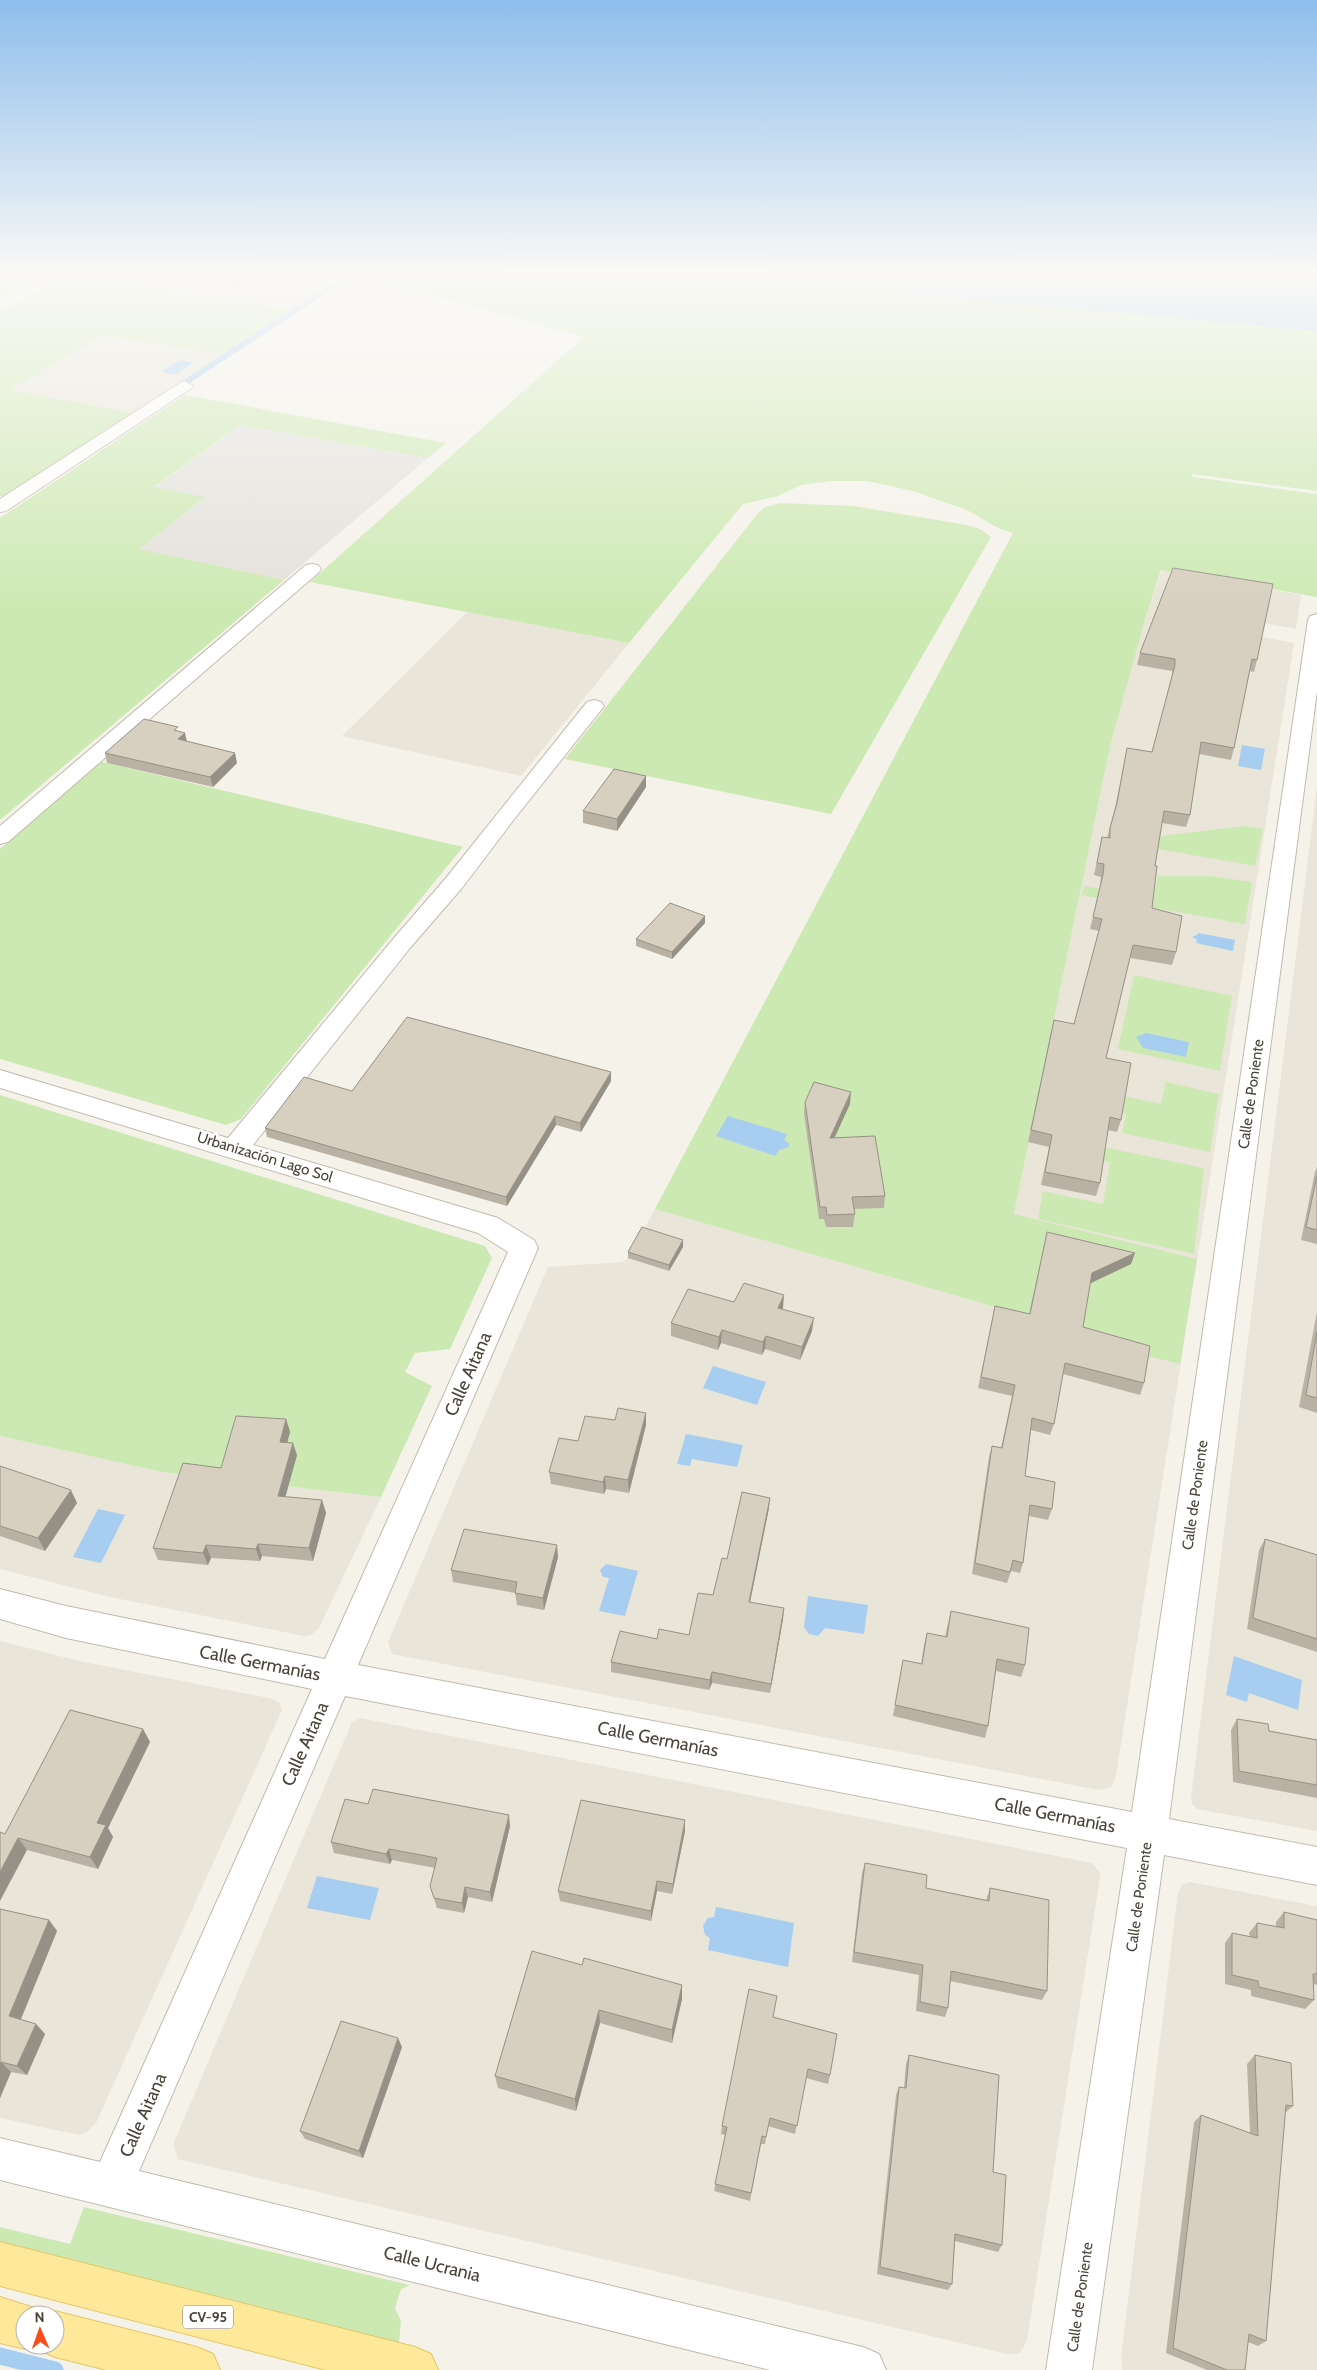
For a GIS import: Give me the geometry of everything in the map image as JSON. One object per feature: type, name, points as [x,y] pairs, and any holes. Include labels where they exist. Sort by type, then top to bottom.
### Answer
[{"type":"main road","name":"CV-95","points":[[0,2264],[415,2370]]},
{"type":"main road","points":[[0,2320],[15,2324]]},
{"type":"main road","points":[[65,2337],[197,2370]]},
{"type":"street","points":[[0,507],[183,388]]},
{"type":"street","points":[[0,837],[312,570]]},
{"type":"street","name":"Calle de Poniente","points":[[1069,2370],[1148,1833],[1317,620]]},
{"type":"street","points":[[235,1148],[402,943],[454,883],[504,817],[594,706]]},
{"type":"street","name":"Urbanización Lago Sol","points":[[0,1080],[235,1148],[488,1225],[524,1248]]},
{"type":"street","name":"Calle Aitana","points":[[112,2186],[524,1248]]},
{"type":"street","name":"Calle Germanías","points":[[0,1604],[66,1622],[198,1651],[1317,1866]]},
{"type":"street","name":"Calle Ucrania","points":[[0,2159],[863,2370]]},
{"type":"shaded area","points":[[15,388],[171,388],[132,413],[9,391]]},
{"type":"shaded area","points":[[239,425],[428,458],[284,580],[138,549],[204,498],[154,488]]},
{"type":"shaded area","points":[[1162,570],[1301,595],[1296,629],[1200,611],[1209,627],[1294,643],[1116,1776],[1111,1787],[1099,1790],[392,1654],[388,1642],[548,1267],[622,1262],[628,1258],[655,1209],[995,1307],[1110,747],[1146,616]]},
{"type":"shaded area","points":[[467,612],[629,643],[521,776],[342,736]]},
{"type":"shaded area","points":[[1317,786],[1317,1831],[1197,1809],[1192,1804],[1191,1798]]},
{"type":"shaded area","points":[[0,1436],[162,1472],[381,1497],[319,1628],[311,1635],[304,1636],[110,1597],[0,1569]]},
{"type":"shaded area","points":[[0,1641],[79,1661],[269,1698],[279,1702],[282,1710],[96,2123],[88,2131],[79,2135],[0,2118]]},
{"type":"shaded area","points":[[360,1718],[1092,1863],[1100,1873],[1100,1878],[1027,2340],[1022,2350],[1018,2354],[1007,2354],[178,2159],[174,2147],[175,2140],[352,1722]]},
{"type":"shaded area","points":[[1189,1882],[1317,1906],[1317,2370],[1122,2370],[1121,2358],[1178,1893],[1182,1885]]},
{"type":"green space","points":[[0,388],[14,388],[10,390],[132,413],[5,497],[0,496]]},
{"type":"green space","points":[[527,388],[1317,388],[1317,491],[1191,474],[1194,477],[1317,494],[1317,597],[1161,570],[1146,616],[1110,747],[1014,1214],[1197,1259],[1180,1364],[993,1318],[995,1307],[655,1209],[1013,533],[998,528],[967,510],[913,491],[867,481],[831,481],[801,485],[778,496],[743,504],[629,643],[310,582]]},
{"type":"green space","points":[[185,395],[446,443],[428,458],[239,425],[154,487],[205,497],[139,549],[284,580],[0,820],[0,518]]},
{"type":"green space","points":[[780,503],[854,506],[967,525],[980,529],[991,537],[831,814],[565,759],[758,513],[765,507]]},
{"type":"green space","points":[[98,761],[463,847],[241,1119],[226,1125],[0,1059],[0,849]]},
{"type":"green space","points":[[1243,826],[1263,829],[1255,866],[1158,849],[1161,836]]},
{"type":"green space","points":[[1158,876],[1209,876],[1252,882],[1245,924],[1081,895],[1085,886],[1153,897]]},
{"type":"green space","points":[[1134,975],[1232,996],[1220,1071],[1118,1049]]},
{"type":"green space","points":[[1166,1082],[1219,1094],[1210,1152],[1122,1133],[1126,1114],[1106,1109],[1110,1093],[1161,1104]]},
{"type":"green space","points":[[0,1095],[485,1246],[492,1258],[450,1349],[415,1353],[405,1372],[432,1386],[381,1497],[162,1472],[0,1436]]},
{"type":"green space","points":[[1050,1136],[1204,1168],[1194,1254],[1038,1219],[1043,1191],[1103,1204],[1110,1162],[1047,1148]]},
{"type":"green space","points":[[84,2207],[410,2285],[401,2289],[395,2308],[401,2321],[399,2343],[0,2243],[0,2227],[70,2244]]},
{"type":"water","points":[[1242,745],[1265,749],[1261,770],[1238,766]]},
{"type":"water","points":[[1198,933],[1235,940],[1233,951],[1196,943],[1197,940],[1192,937]]},
{"type":"water","points":[[1146,1033],[1189,1042],[1186,1057],[1143,1048],[1136,1037]]},
{"type":"water","points":[[728,1116],[787,1134],[784,1140],[789,1143],[789,1147],[779,1150],[775,1156],[716,1136]]},
{"type":"water","points":[[713,1366],[766,1382],[757,1405],[703,1388]]},
{"type":"water","points":[[686,1434],[743,1445],[737,1467],[692,1459],[690,1466],[677,1464]]},
{"type":"water","points":[[98,1509],[125,1515],[101,1563],[73,1557]]},
{"type":"water","points":[[606,1564],[638,1571],[625,1616],[599,1611],[609,1578],[603,1577],[600,1570]]},
{"type":"water","points":[[808,1596],[868,1605],[864,1634],[825,1628],[818,1636],[809,1634],[804,1627]]},
{"type":"water","points":[[1234,1656],[1302,1680],[1298,1710],[1249,1693],[1247,1702],[1226,1695]]},
{"type":"water","points":[[317,1876],[379,1888],[370,1920],[307,1908]]},
{"type":"water","points":[[716,1907],[794,1923],[788,1967],[708,1950],[710,1938],[705,1935],[703,1926],[708,1918],[714,1917]]},
{"type":"building","points":[[1173,568],[1273,584],[1257,660],[1252,659],[1234,748],[1201,742],[1190,815],[1164,811],[1155,866],[1157,866],[1152,908],[1182,916],[1176,952],[1133,945],[1106,1058],[1131,1063],[1121,1120],[1110,1117],[1100,1183],[1045,1172],[1052,1135],[1031,1130],[1054,1020],[1074,1024],[1102,919],[1093,917],[1104,864],[1097,863],[1102,837],[1110,838],[1110,828],[1117,803],[1127,748],[1152,752],[1175,665],[1175,659],[1140,653]]},
{"type":"building","points":[[144,719],[178,727],[174,730],[185,733],[178,739],[235,753],[210,777],[105,753]]},
{"type":"building","points":[[614,769],[646,776],[617,819],[583,811]]},
{"type":"building","points":[[670,903],[705,916],[672,952],[636,939]]},
{"type":"building","points":[[407,1017],[611,1072],[580,1123],[555,1116],[506,1197],[265,1128],[304,1077],[352,1091]]},
{"type":"building","points":[[814,1082],[851,1092],[830,1138],[875,1136],[885,1196],[852,1197],[855,1214],[827,1215],[826,1207],[820,1207],[805,1102]]},
{"type":"building","points":[[1317,1176],[1317,1230],[1306,1227]]},
{"type":"building","points":[[642,1227],[683,1240],[669,1265],[628,1252]]},
{"type":"building","points":[[1047,1232],[1135,1253],[1092,1273],[1083,1327],[1150,1346],[1144,1383],[1065,1363],[1054,1424],[1032,1418],[1025,1476],[1055,1482],[1052,1509],[1030,1505],[1023,1563],[1013,1560],[1010,1572],[975,1563],[992,1446],[1002,1448],[1015,1385],[981,1377],[995,1306],[1030,1314]]},
{"type":"building","points":[[744,1283],[784,1295],[778,1308],[814,1318],[802,1347],[766,1336],[763,1342],[722,1330],[719,1337],[671,1323],[688,1289],[734,1302]]},
{"type":"building","points":[[1317,1332],[1317,1398],[1306,1395]]},
{"type":"building","points":[[618,1408],[646,1413],[628,1480],[605,1476],[603,1482],[549,1472],[559,1438],[578,1441],[585,1416],[615,1420]]},
{"type":"building","points":[[236,1416],[286,1419],[280,1442],[293,1443],[278,1496],[322,1500],[309,1548],[258,1544],[256,1549],[206,1545],[203,1553],[153,1548],[183,1463],[221,1468]]},
{"type":"building","points":[[0,1466],[71,1490],[38,1538],[0,1526]]},
{"type":"building","points":[[742,1492],[770,1498],[749,1602],[784,1608],[771,1684],[712,1672],[710,1680],[611,1662],[620,1631],[657,1639],[659,1629],[689,1635],[698,1593],[713,1595],[722,1558],[727,1559]]},
{"type":"building","points":[[464,1529],[557,1545],[543,1598],[515,1593],[517,1582],[451,1570]]},
{"type":"building","points":[[1265,1539],[1317,1555],[1317,1639],[1253,1618]]},
{"type":"building","points":[[951,1611],[1029,1628],[1025,1665],[997,1659],[988,1726],[895,1705],[903,1660],[922,1664],[927,1633],[947,1637]]},
{"type":"building","points":[[70,1710],[143,1729],[97,1823],[106,1825],[90,1857],[18,1838],[0,1872],[0,1832],[5,1834]]},
{"type":"building","points":[[1237,1719],[1268,1724],[1269,1731],[1317,1740],[1317,1785],[1239,1771]]},
{"type":"building","points":[[373,1789],[509,1815],[490,1892],[465,1887],[462,1903],[434,1898],[430,1886],[437,1858],[389,1849],[386,1854],[331,1842],[345,1799],[368,1804]]},
{"type":"building","points":[[581,1800],[685,1820],[673,1884],[657,1881],[651,1911],[558,1891]]},
{"type":"building","points":[[865,1863],[927,1875],[926,1888],[989,1901],[990,1888],[1049,1900],[1047,1991],[951,1971],[948,2008],[920,2002],[923,1965],[854,1952]]},
{"type":"building","points":[[0,1909],[49,1920],[9,2016],[36,2024],[17,2066],[1,2062],[0,2066]]},
{"type":"building","points":[[1284,1912],[1317,1920],[1317,1974],[1313,1974],[1314,2000],[1259,1987],[1258,1981],[1232,1975],[1232,1933],[1257,1938],[1257,1923],[1284,1928]]},
{"type":"building","points":[[532,1951],[582,1965],[584,1958],[682,1985],[672,2030],[599,2010],[575,2099],[495,2076]]},
{"type":"building","points":[[749,1989],[777,1996],[773,2017],[837,2034],[830,2075],[808,2069],[797,2126],[770,2118],[766,2137],[762,2136],[751,2193],[715,2184],[727,2127],[722,2126]]},
{"type":"building","points":[[341,2021],[398,2038],[359,2151],[300,2131]]},
{"type":"building","points":[[909,2055],[999,2075],[993,2172],[1006,2175],[1002,2245],[955,2234],[952,2284],[880,2267],[899,2087],[906,2088]]},
{"type":"building","points":[[1255,2055],[1291,2063],[1293,2106],[1286,2105],[1266,2341],[1249,2334],[1245,2370],[1227,2370],[1173,2348],[1201,2115],[1258,2136]]},
{"type":"waterway","points":[[0,2356],[55,2370]]}]
